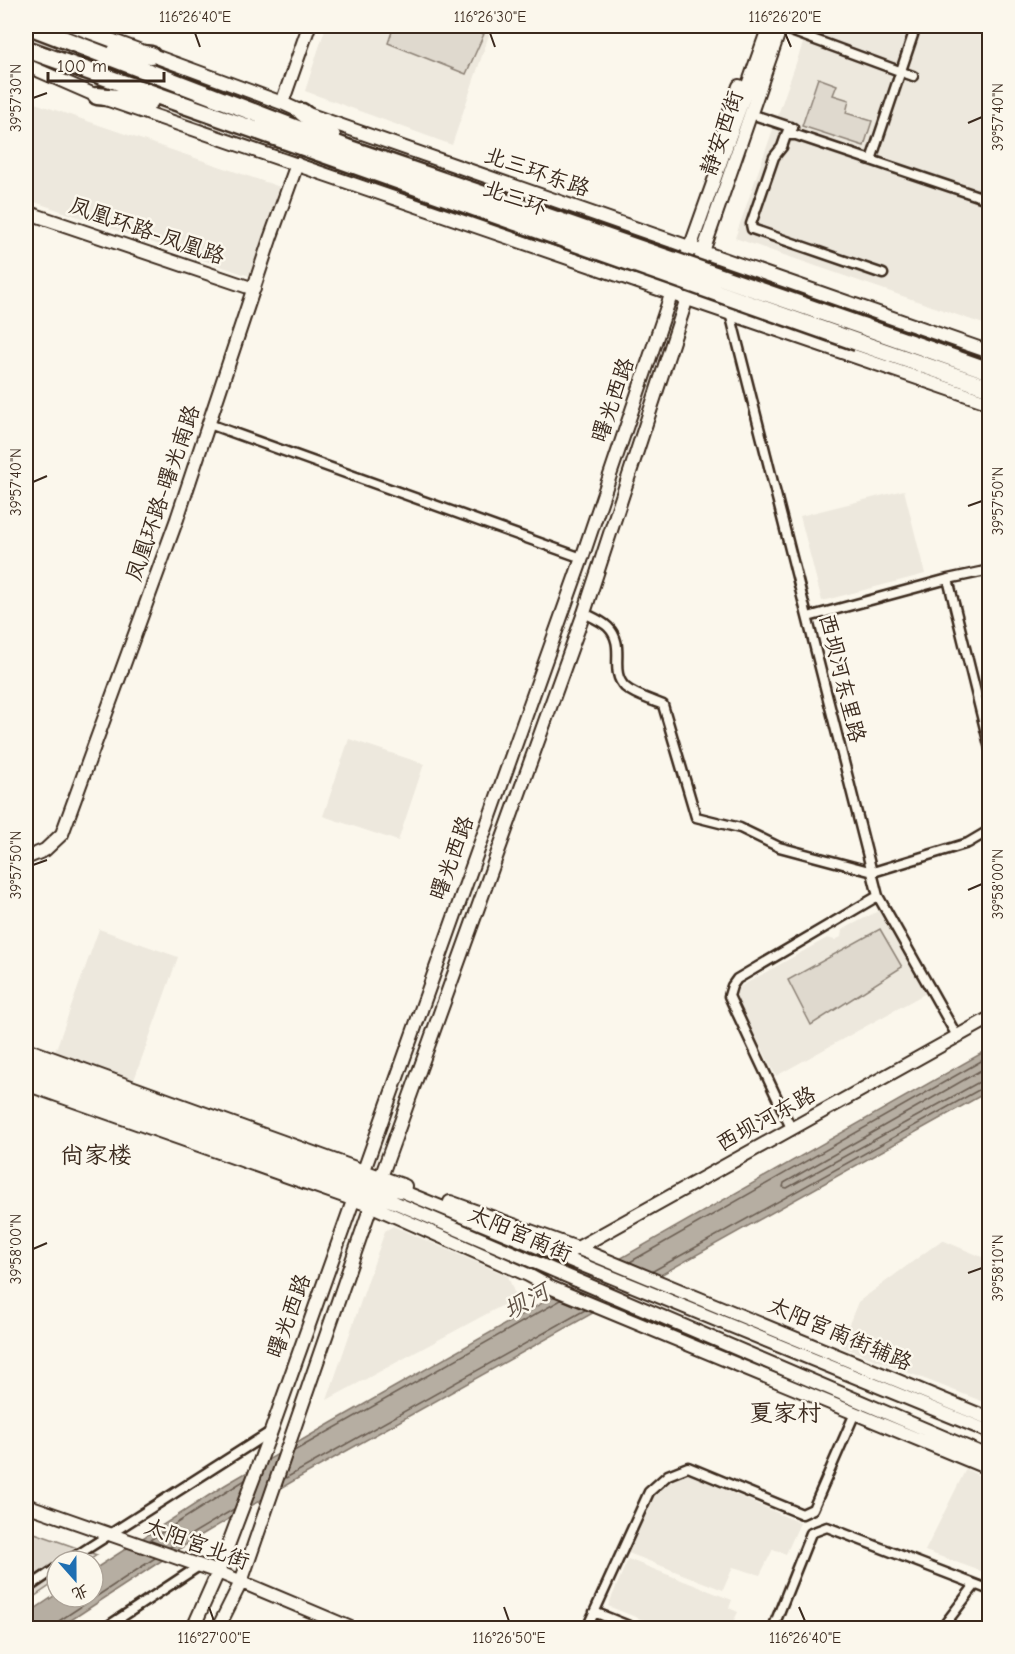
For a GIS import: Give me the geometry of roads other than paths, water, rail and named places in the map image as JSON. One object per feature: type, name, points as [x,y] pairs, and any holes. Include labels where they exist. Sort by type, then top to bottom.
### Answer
[{"type":"highway","name":"北三环","points":[[29,26],[519,215]]},
{"type":"highway","points":[[91,48],[151,55]]},
{"type":"highway","name":"北三环","points":[[26,49],[176,104],[519,215],[859,334],[990,388]]},
{"type":"highway","points":[[97,96],[176,104]]},
{"type":"highway","points":[[302,112],[347,148]]},
{"type":"highway","name":"北三环","points":[[859,334],[990,371]]},
{"type":"street","name":"北三环东路","points":[[74,26],[302,112],[990,352]]},
{"type":"street","points":[[282,103],[309,26]]},
{"type":"street","points":[[686,247],[728,114],[761,26]]},
{"type":"street","points":[[781,26],[913,76]]},
{"type":"street","name":"静安西街","points":[[686,247],[745,93],[781,26]]},
{"type":"street","name":"静安西街","points":[[687,298],[707,254],[781,26]]},
{"type":"street","points":[[871,160],[916,26]]},
{"type":"street","points":[[26,65],[97,96],[990,403]]},
{"type":"street","points":[[728,114],[745,93]]},
{"type":"street","points":[[754,115],[790,130],[796,135],[990,200]]},
{"type":"street","points":[[790,130],[774,157],[751,224],[752,229],[883,274]]},
{"type":"street","name":"凤凰环路-曙光南路","points":[[26,858],[45,850],[62,834],[177,519],[297,164]]},
{"type":"street","name":"凤凰环路-凤凰路","points":[[26,212],[254,289]]},
{"type":"street","points":[[595,266],[611,221]]},
{"type":"street","name":"曙光西路","points":[[218,1572],[582,558],[686,247]]},
{"type":"street","points":[[760,324],[777,279]]},
{"type":"street","name":"曙光西路","points":[[241,1582],[377,1191],[584,613],[687,298]]},
{"type":"street","name":"西坝河东里路","points":[[730,313],[878,896],[957,1036]]},
{"type":"street","points":[[209,424],[582,558]]},
{"type":"street","points":[[808,617],[990,570]]},
{"type":"street","points":[[948,579],[990,749]]},
{"type":"street","points":[[584,613],[607,625],[614,634],[618,647],[617,675],[626,688],[663,705],[696,817],[740,828],[779,847],[873,872],[968,843],[990,830]]},
{"type":"street","points":[[792,1130],[729,996],[732,986],[737,979],[878,896]]},
{"type":"street","name":"西坝河东路","points":[[528,1275],[990,1018]]},
{"type":"street","name":"太阳宫南街","points":[[26,1049],[358,1185]]},
{"type":"street","name":"太阳宫南街","points":[[26,1061],[358,1185]]},
{"type":"street","name":"太阳宫南街","points":[[26,1072],[377,1191],[558,1291],[855,1413]]},
{"type":"street","name":"太阳宫南街","points":[[26,1083],[377,1191],[577,1248],[674,1288]]},
{"type":"street","name":"太阳宫南街","points":[[377,1191],[404,1192],[990,1432]]},
{"type":"street","name":"太阳宫南街","points":[[377,1191],[394,1202],[990,1457]]},
{"type":"street","name":"太阳宫南街辅路","points":[[674,1288],[990,1419]]},
{"type":"street","points":[[587,1629],[649,1492],[668,1475],[688,1467],[802,1514],[813,1509],[855,1413],[990,1469]]},
{"type":"street","points":[[86,1549],[269,1434]]},
{"type":"street","name":"太阳宫北街","points":[[26,1505],[218,1572],[351,1629]]},
{"type":"street","points":[[772,1629],[812,1533],[827,1527],[990,1590]]},
{"type":"street","points":[[105,1629],[198,1565]]},
{"type":"street","points":[[193,1629],[218,1572]]},
{"type":"street","points":[[26,1589],[45,1576]]},
{"type":"street","points":[[218,1629],[241,1582]]},
{"type":"street","points":[[942,1629],[975,1584]]},
{"type":"street","points":[[594,1612],[634,1629]]},
{"type":"water","points":[[989,1049],[989,1091],[300,1477],[193,1540],[105,1598],[105,1562],[225,1485]]},
{"type":"water","points":[[45,1602],[45,1609],[88,1609],[59,1628],[26,1628],[26,1615]]},
{"type":"district","name":"尚家楼","points":[[96,1155]]},
{"type":"district","name":"夏家村","points":[[785,1413]]},
{"type":"water label","name":"坝河","points":[[526,1301]]}]
